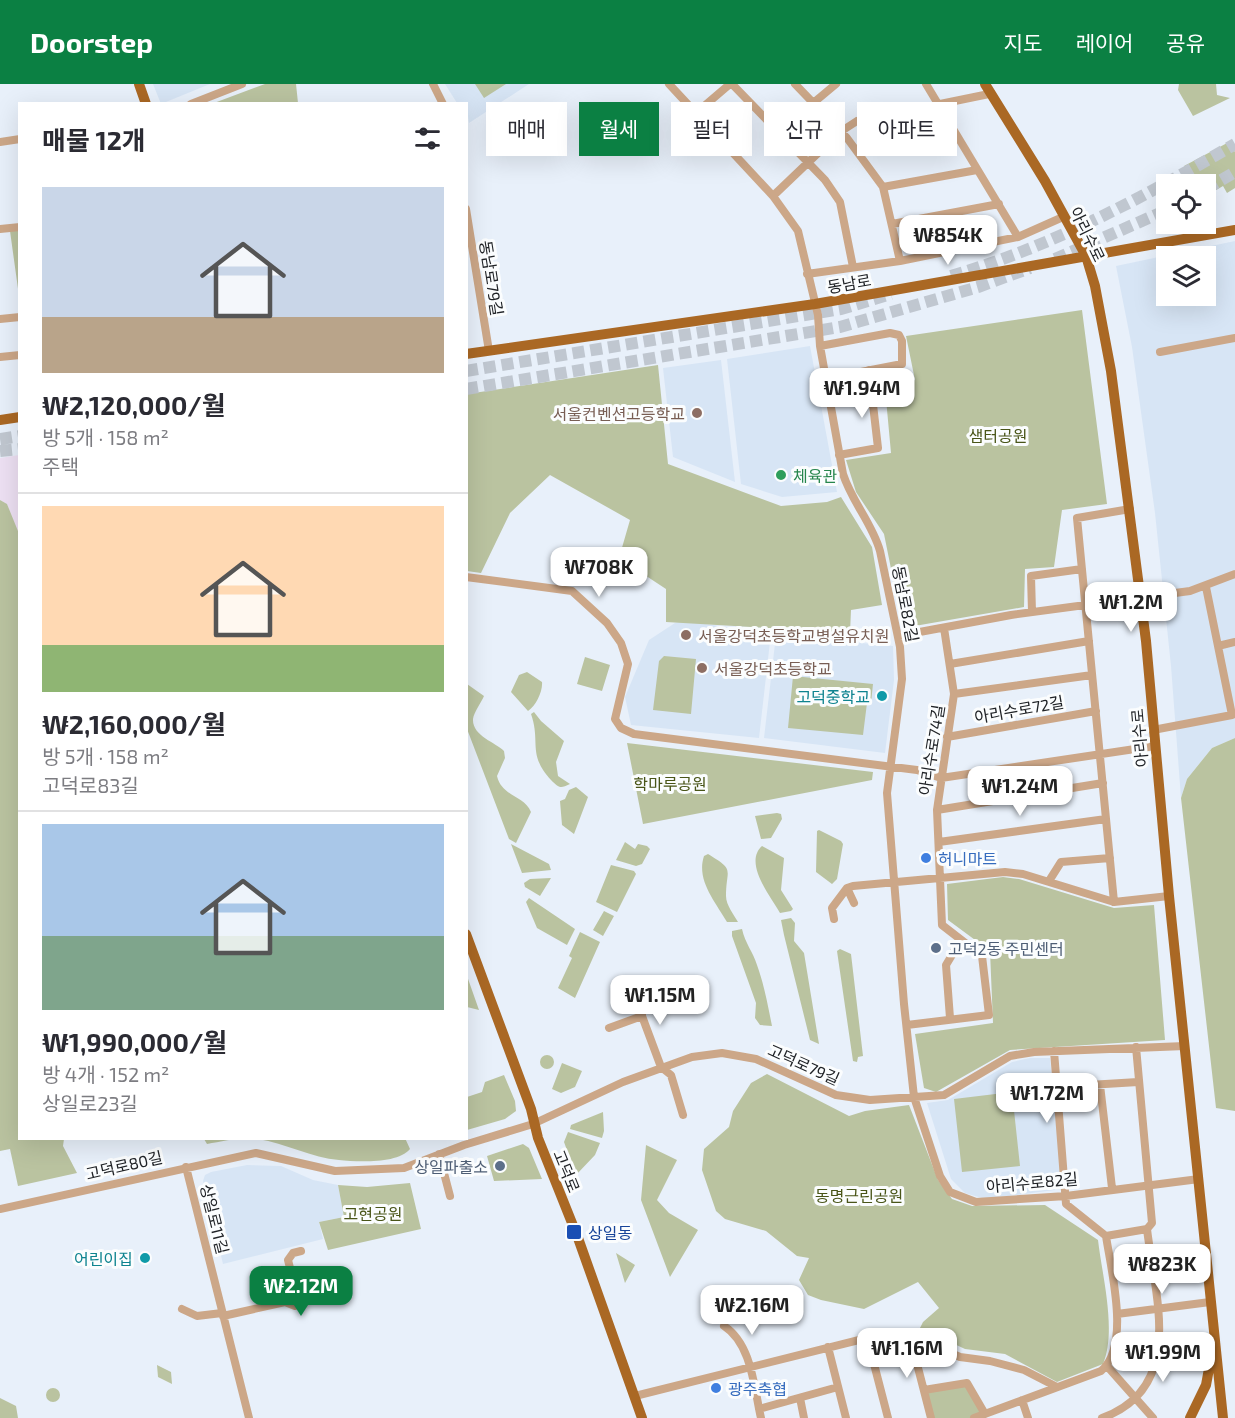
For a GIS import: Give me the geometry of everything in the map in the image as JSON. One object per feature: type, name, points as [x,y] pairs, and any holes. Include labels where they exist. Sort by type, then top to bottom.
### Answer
[{"type":"main road","points":[[139,84],[145,102]]},
{"type":"main road","name":"아리수로","points":[[987,89],[1045,181],[1086,256],[1095,286],[1111,372],[1141,599],[1223,1418]]},
{"type":"main road","name":"동남로","points":[[468,354],[815,304],[1235,230]]},
{"type":"main road","points":[[0,420],[18,417]]},
{"type":"main road","name":"고덕로","points":[[468,939],[531,1109],[533,1124],[578,1238],[642,1418]]},
{"type":"main road","points":[[1190,1418],[1206,1385],[1208,1364],[1215,1341]]},
{"type":"street","points":[[196,102],[242,84]]},
{"type":"street","points":[[433,84],[442,102]]},
{"type":"street","name":"동남로82길","points":[[669,84],[686,102]]},
{"type":"street","points":[[709,102],[731,84],[825,180],[840,202],[853,267]]},
{"type":"street","points":[[795,84],[810,102]]},
{"type":"street","points":[[814,102],[836,84]]},
{"type":"street","points":[[926,84],[935,102]]},
{"type":"street","points":[[946,102],[987,89]]},
{"type":"street","points":[[845,138],[857,151]]},
{"type":"street","points":[[0,142],[18,139]]},
{"type":"street","points":[[957,139],[1018,237]]},
{"type":"street","name":"동남로82길","points":[[736,156],[773,196],[798,231],[815,304],[839,455],[847,487],[877,538],[898,636],[902,680],[890,767],[888,817],[914,1097]]},
{"type":"street","points":[[773,196],[816,156]]},
{"type":"street","points":[[861,156],[883,187],[900,261]]},
{"type":"street","points":[[883,187],[977,170]]},
{"type":"street","points":[[892,224],[999,204]]},
{"type":"street","points":[[807,274],[900,261],[1018,237],[1063,216]]},
{"type":"street","name":"동남로79길","points":[[468,221],[489,351]]},
{"type":"street","points":[[0,230],[18,227]]},
{"type":"street","points":[[0,320],[18,317]]},
{"type":"street","points":[[820,346],[890,333],[899,335],[902,341],[902,364],[825,378]]},
{"type":"street","points":[[1160,352],[1235,338]]},
{"type":"street","points":[[0,357],[18,355]]},
{"type":"street","points":[[839,455],[878,448],[869,370]]},
{"type":"street","points":[[1114,902],[1077,518],[1130,509]]},
{"type":"street","points":[[1032,612],[1031,576],[1082,569]]},
{"type":"street","points":[[898,636],[1032,612],[1141,599],[1206,587],[1235,574]]},
{"type":"street","points":[[468,577],[572,591],[607,623],[621,643],[627,664],[615,719],[621,728],[634,734],[916,770],[941,778],[1155,746]]},
{"type":"street","points":[[1154,730],[1232,715],[1206,587]]},
{"type":"street","name":"아리수로74길","points":[[944,628],[954,694],[937,810],[942,925],[982,956],[989,1015],[950,1018]]},
{"type":"street","points":[[950,664],[1089,641]]},
{"type":"street","points":[[1218,646],[1235,642]]},
{"type":"street","name":"아리수로72길","points":[[954,694],[1092,675]]},
{"type":"street","name":"아리수로72길","points":[[947,737],[1096,711]]},
{"type":"street","points":[[937,810],[1102,783]]},
{"type":"street","points":[[939,842],[1106,819]]},
{"type":"street","points":[[1048,881],[1061,862],[1110,858]]},
{"type":"street","points":[[834,919],[832,908],[848,888],[1005,872],[1048,881],[1114,902],[1169,896]]},
{"type":"street","points":[[848,888],[854,903]]},
{"type":"street","points":[[907,1025],[950,1018],[946,965],[961,940]]},
{"type":"street","points":[[642,989],[642,1016],[660,1067],[671,1075],[683,1115]]},
{"type":"street","points":[[609,1028],[642,1016]]},
{"type":"street","name":"고덕로79길","points":[[533,1124],[660,1067],[692,1057],[722,1053],[756,1059],[813,1086],[846,1098],[870,1100],[944,1095],[1010,1056],[1054,1051],[1185,1046]]},
{"type":"street","points":[[1101,1418],[1118,1412],[1137,1399],[1153,1374],[1158,1357],[1157,1309],[1147,1229],[1152,1222],[1136,1047]]},
{"type":"street","points":[[974,1418],[1101,1371],[1107,1366],[1114,1352],[1117,1314],[1106,1236],[1066,1203],[1054,1051]]},
{"type":"street","points":[[1056,1087],[1138,1082]]},
{"type":"street","points":[[1100,1085],[1112,1188]]},
{"type":"street","name":"아리수로82길","points":[[914,1097],[940,1176],[951,1192],[976,1202],[1066,1196],[1112,1188],[1198,1179]]},
{"type":"street","name":"고덕로80길","points":[[0,1209],[256,1153],[335,1171],[404,1168],[439,1155],[467,1141],[533,1124]]},
{"type":"street","points":[[439,1155],[450,1196]]},
{"type":"street","name":"상일로11길","points":[[186,1167],[249,1418]]},
{"type":"street","points":[[1106,1236],[1147,1229]]},
{"type":"street","points":[[182,1309],[197,1316],[223,1314],[285,1302],[290,1306],[298,1303],[300,1299],[288,1260],[293,1253],[301,1251]]},
{"type":"street","points":[[1117,1314],[1210,1302]]},
{"type":"street","points":[[724,1326],[739,1339],[760,1414],[800,1398],[838,1387]]},
{"type":"street","points":[[634,1396],[891,1332],[923,1342],[960,1358],[1024,1370],[1057,1387]]},
{"type":"street","points":[[867,1337],[888,1418]]},
{"type":"street","points":[[923,1342],[916,1360],[931,1418]]},
{"type":"street","points":[[828,1347],[846,1418]]},
{"type":"street","points":[[1107,1366],[1153,1418]]},
{"type":"street","points":[[924,1390],[967,1383],[985,1414]]},
{"type":"street","points":[[800,1398],[804,1418]]},
{"type":"street","points":[[1022,1400],[1028,1418]]},
{"type":"shaded area","points":[[153,84],[210,84],[166,102],[160,102]]},
{"type":"shaded area","points":[[445,84],[529,84],[501,102],[486,102],[486,112],[469,123],[468,102],[456,102]]},
{"type":"shaded area","points":[[1235,241],[1235,738],[1212,748],[1187,779],[1181,798],[1171,666],[1155,513],[1132,347],[1116,266],[1156,258],[1156,306],[1216,306],[1216,246],[1211,246]]},
{"type":"shaded area","points":[[810,346],[837,492],[782,497],[741,484],[727,359]]},
{"type":"shaded area","name":"서울컨벤션고등학교","points":[[721,360],[735,482],[673,457],[663,368]]},
{"type":"shaded area","points":[[18,455],[18,533],[7,504],[0,500],[0,458]]},
{"type":"shaded area","name":"서울강덕초등학교","points":[[683,621],[771,633],[759,738],[631,725],[625,697],[649,640],[675,623]]},
{"type":"shaded area","name":"고덕중학교","points":[[776,635],[893,646],[894,680],[885,753],[764,738]]},
{"type":"shaded area","points":[[1030,1058],[1050,1058],[1063,1189],[985,1199],[965,1193],[951,1179],[927,1103],[948,1100],[1012,1062]]},
{"type":"shaded area","points":[[247,1165],[281,1166],[313,1180],[338,1185],[344,1217],[319,1222],[323,1239],[223,1264],[203,1181],[205,1175],[211,1172]]},
{"type":"green space","points":[[265,84],[296,84],[298,102],[217,102]]},
{"type":"green space","points":[[475,84],[506,84],[484,98]]},
{"type":"green space","points":[[1179,84],[1216,84],[1217,95],[1230,98],[1193,116],[1178,90]]},
{"type":"green space","points":[[1229,142],[1235,152],[1235,188],[1227,193],[1223,186],[1216,190],[1216,174],[1189,174],[1184,166]]},
{"type":"green space","points":[[18,230],[18,289],[10,231]]},
{"type":"green space","name":"샘터공원","points":[[1082,310],[1107,504],[1062,510],[1054,567],[1025,569],[1024,607],[903,628],[884,534],[856,492],[846,460],[891,453],[885,388],[915,380],[906,336]]},
{"type":"green space","points":[[658,365],[668,464],[781,506],[827,502],[841,497],[872,547],[882,605],[851,610],[850,633],[666,622],[666,589],[619,558],[630,520],[550,475],[510,513],[481,573],[468,571],[468,394]]},
{"type":"green space","points":[[0,500],[7,504],[18,531],[18,1140],[64,1140],[63,1146],[77,1173],[18,1186],[10,1149],[0,1151]]},
{"type":"green space","points":[[664,656],[696,659],[691,714],[653,710],[659,661]]},
{"type":"green space","points":[[585,657],[610,665],[602,691],[577,684]]},
{"type":"green space","points":[[527,672],[542,682],[538,698],[528,711],[511,692],[519,675]]},
{"type":"green space","points":[[793,676],[873,684],[871,703],[867,703],[863,735],[788,728]]},
{"type":"green space","points":[[468,685],[484,696],[473,719],[476,730],[504,751],[505,758],[497,776],[500,783],[503,788],[528,806],[531,812],[516,843],[509,839],[468,732]]},
{"type":"green space","points":[[534,712],[564,741],[556,762],[558,776],[570,784],[567,786],[556,785],[539,763],[531,714]]},
{"type":"green space","points":[[1235,738],[1235,1111],[1216,1108],[1181,798],[1187,779],[1212,748]]},
{"type":"green space","name":"학마루공원","points":[[627,743],[873,772],[872,780],[643,824]]},
{"type":"green space","points":[[1035,763],[1039,794],[980,803],[976,773]]},
{"type":"green space","points":[[576,787],[588,797],[574,834],[562,825],[560,801],[565,799],[569,790]]},
{"type":"green space","points":[[781,814],[782,819],[771,838],[761,839],[755,816]]},
{"type":"green space","points":[[817,831],[843,844],[837,879],[832,884],[816,872]]},
{"type":"green space","points":[[625,842],[635,849],[638,844],[650,849],[642,864],[636,866],[616,860]]},
{"type":"green space","points":[[511,844],[549,864],[551,870],[522,873]]},
{"type":"green space","points":[[762,846],[784,858],[781,890],[793,909],[791,911],[780,913],[760,880],[756,861],[757,853]]},
{"type":"green space","points":[[708,854],[723,864],[728,871],[726,899],[738,922],[727,922],[708,890],[702,865],[704,856]]},
{"type":"green space","points":[[611,865],[634,871],[636,874],[617,912],[596,902]]},
{"type":"green space","points":[[1003,877],[1019,879],[1114,908],[1154,905],[1165,1040],[1010,1050],[936,1092],[924,1088],[915,1034],[993,1023],[990,951],[948,920],[947,884]]},
{"type":"green space","points":[[551,878],[540,896],[525,887],[524,883],[530,879]]},
{"type":"green space","points":[[529,898],[575,929],[567,945],[537,928],[526,902]]},
{"type":"green space","points":[[604,911],[614,916],[603,936],[593,930]]},
{"type":"green space","points":[[791,918],[795,923],[794,941],[804,953],[819,1044],[810,1040],[784,935],[781,920]]},
{"type":"green space","points":[[742,929],[759,972],[772,1026],[760,1025],[755,1018],[756,1003],[732,936],[732,931]]},
{"type":"green space","points":[[580,932],[600,942],[575,998],[558,988],[572,958],[569,956]]},
{"type":"green space","points":[[840,949],[851,954],[863,1056],[858,1057],[857,1062],[853,1061],[837,951]]},
{"type":"green space","points":[[468,979],[479,1010],[468,1007]]},
{"type":"green space","points":[[547,1055],[552,1057],[554,1062],[552,1067],[547,1069],[542,1067],[540,1062],[542,1057]]},
{"type":"green space","points":[[562,1063],[582,1071],[575,1087],[561,1093],[552,1089]]},
{"type":"green space","name":"동명근린공원","points":[[767,1074],[849,1116],[865,1111],[909,1105],[938,1180],[952,1199],[972,1206],[1045,1205],[1098,1240],[1109,1319],[1107,1351],[1103,1364],[1057,1382],[1005,1354],[965,1349],[920,1328],[923,1322],[939,1308],[918,1282],[864,1309],[808,1295],[799,1280],[809,1258],[797,1256],[766,1231],[725,1219],[716,1211],[702,1170],[704,1149],[729,1127],[733,1111],[751,1083]]},
{"type":"green space","points":[[504,1075],[515,1101],[516,1111],[505,1119],[468,1130],[468,1097],[482,1092],[485,1082]]},
{"type":"green space","points":[[1012,1092],[1020,1166],[962,1172],[954,1099]]},
{"type":"green space","points":[[603,1112],[602,1138],[570,1129],[571,1125]]},
{"type":"green space","points":[[568,1132],[600,1143],[595,1155],[576,1175],[564,1142]]},
{"type":"green space","points":[[205,1140],[233,1140],[226,1141],[207,1144]]},
{"type":"green space","points":[[262,1140],[406,1140],[410,1149],[404,1154],[387,1160],[347,1161],[329,1159]]},
{"type":"green space","points":[[523,1144],[529,1148],[542,1179],[494,1181],[487,1156]]},
{"type":"green space","points":[[646,1145],[677,1160],[657,1200],[669,1213],[698,1230],[670,1277],[641,1200]]},
{"type":"green space","name":"고현공원","points":[[410,1183],[421,1229],[328,1250],[319,1222],[344,1217],[338,1185],[367,1187]]},
{"type":"green space","points":[[616,1253],[635,1265],[625,1283]]},
{"type":"green space","points":[[157,1365],[171,1372],[172,1384],[158,1377]]},
{"type":"green space","points":[[967,1384],[984,1413],[971,1418],[932,1418],[925,1391]]},
{"type":"green space","points":[[53,1388],[58,1390],[60,1395],[58,1400],[53,1402],[48,1400],[46,1395],[48,1390]]},
{"type":"green space","points":[[0,1398],[16,1406],[18,1418],[0,1418]]},
{"type":"tunnel","points":[[951,276],[1026,250],[1097,219],[1235,144]]},
{"type":"tunnel","points":[[1216,183],[1235,172]]},
{"type":"tunnel","points":[[1055,259],[1156,215]]},
{"type":"tunnel","points":[[468,389],[840,327],[978,287],[1030,268]]},
{"type":"tunnel","points":[[468,371],[841,309],[891,294]]},
{"type":"tunnel","points":[[0,439],[18,436]]},
{"type":"tunnel","points":[[0,451],[18,449]]},
{"type":"place","name":"서울컨벤션고등학교","points":[[697,413]]},
{"type":"place","name":"체육관","points":[[781,475]]},
{"type":"place","name":"서울강덕초등학교병설유치원","points":[[686,635]]},
{"type":"place","name":"서울강덕초등학교","points":[[702,668]]},
{"type":"place","name":"고덕중학교","points":[[882,696]]},
{"type":"place","name":"허니마트","points":[[926,858]]},
{"type":"place","name":"고덕2동 주민센터","points":[[936,948]]},
{"type":"place","name":"상일파출소","points":[[500,1166]]},
{"type":"place","name":"상일동","points":[[574,1232]]},
{"type":"place","name":"어린이집","points":[[145,1258]]},
{"type":"place","name":"광주축협","points":[[716,1388]]}]
